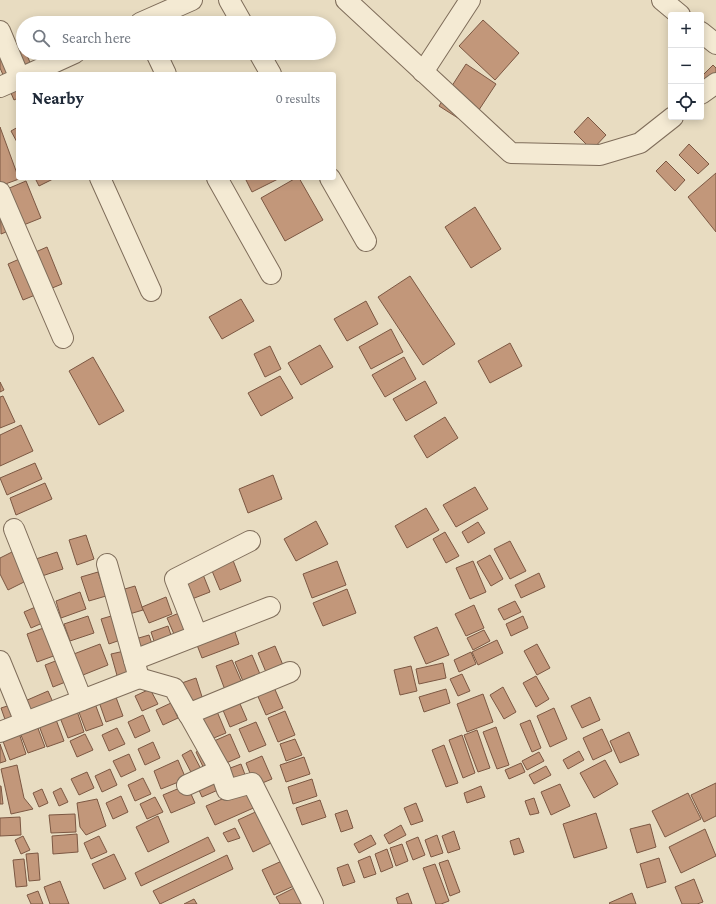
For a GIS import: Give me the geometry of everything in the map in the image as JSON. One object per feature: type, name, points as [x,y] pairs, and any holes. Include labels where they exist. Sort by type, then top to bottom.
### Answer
[{"type":"street","points":[[149,16],[159,7],[192,0]]},
{"type":"street","points":[[229,0],[238,16]]},
{"type":"street","points":[[346,0],[511,153],[600,155],[640,143],[669,120]]},
{"type":"street","points":[[424,72],[470,0]]},
{"type":"street","points":[[662,0],[676,12]]},
{"type":"street","points":[[0,31],[17,72]]},
{"type":"street","points":[[704,34],[716,44]]},
{"type":"street","points":[[38,72],[52,69],[65,60]]},
{"type":"street","points":[[159,60],[165,72]]},
{"type":"street","points":[[263,60],[270,72]]},
{"type":"street","points":[[0,87],[16,80]]},
{"type":"street","points":[[704,92],[716,83]]},
{"type":"street","points":[[101,180],[151,291]]},
{"type":"street","points":[[218,180],[271,274]]},
{"type":"street","points":[[331,180],[366,241]]},
{"type":"street","points":[[0,192],[63,338]]},
{"type":"street","points":[[14,529],[82,700]]},
{"type":"street","points":[[197,635],[175,579],[250,542]]},
{"type":"street","points":[[107,564],[136,669],[174,688],[220,770],[227,790],[252,783],[313,904]]},
{"type":"street","points":[[0,732],[82,700],[197,635],[270,607]]},
{"type":"street","points":[[0,661],[25,722]]},
{"type":"street","points":[[188,714],[290,672]]},
{"type":"street","points":[[187,785],[220,770]]},
{"type":"building","points":[[483,20],[519,53],[495,80],[459,46]]},
{"type":"building","points":[[16,53],[16,60],[29,60],[34,72],[16,72],[16,99],[14,100],[0,68],[0,60]]},
{"type":"building","points":[[466,64],[496,84],[469,125],[439,106]]},
{"type":"building","points":[[713,65],[716,68],[716,97],[704,85],[704,74]]},
{"type":"building","points":[[588,117],[606,135],[592,150],[574,132]]},
{"type":"building","points":[[0,127],[16,171],[16,180],[0,186]]},
{"type":"building","points":[[16,128],[16,140],[11,131]]},
{"type":"building","points":[[689,144],[709,164],[698,174],[679,155]]},
{"type":"building","points":[[666,161],[685,180],[675,191],[656,171]]},
{"type":"building","points":[[716,173],[716,232],[688,197]]},
{"type":"building","points":[[36,180],[51,180],[39,186]]},
{"type":"building","points":[[246,180],[276,180],[252,192]]},
{"type":"building","points":[[292,180],[300,180],[323,220],[285,241],[261,198]]},
{"type":"building","points":[[26,181],[41,218],[1,234],[0,192]]},
{"type":"building","points":[[475,207],[501,249],[471,268],[445,227]]},
{"type":"building","points":[[47,247],[62,284],[23,300],[8,264]]},
{"type":"building","points":[[410,276],[455,344],[423,365],[378,297]]},
{"type":"building","points":[[241,299],[254,321],[222,339],[209,317]]},
{"type":"building","points":[[366,301],[378,324],[347,341],[334,319]]},
{"type":"building","points":[[391,329],[403,352],[371,369],[359,347]]},
{"type":"building","points":[[510,343],[522,366],[490,383],[478,361]]},
{"type":"building","points":[[320,345],[333,367],[301,385],[288,363]]},
{"type":"building","points":[[270,346],[281,369],[265,377],[254,354]]},
{"type":"building","points":[[93,357],[124,411],[99,425],[69,371]]},
{"type":"building","points":[[404,357],[416,379],[385,397],[372,375]]},
{"type":"building","points":[[280,376],[293,398],[261,416],[248,393]]},
{"type":"building","points":[[425,381],[437,403],[406,421],[393,399]]},
{"type":"building","points":[[0,382],[4,390],[0,392]]},
{"type":"building","points":[[3,396],[15,422],[0,428],[0,397]]},
{"type":"building","points":[[445,417],[458,438],[427,458],[414,436]]},
{"type":"building","points":[[21,425],[33,451],[0,466],[0,435]]},
{"type":"building","points":[[35,463],[42,479],[7,495],[0,478]]},
{"type":"building","points":[[273,475],[282,499],[248,513],[239,489]]},
{"type":"building","points":[[45,483],[52,499],[16,515],[10,498]]},
{"type":"building","points":[[475,487],[488,509],[456,527],[443,505]]},
{"type":"building","points":[[426,508],[439,530],[407,548],[395,526]]},
{"type":"building","points":[[316,521],[328,544],[296,561],[284,539]]},
{"type":"building","points":[[478,522],[485,533],[468,543],[462,532]]},
{"type":"building","points":[[445,532],[459,556],[446,563],[433,539]]},
{"type":"building","points":[[86,535],[94,559],[77,565],[69,540]]},
{"type":"building","points":[[510,541],[526,571],[510,579],[494,549]]},
{"type":"building","points":[[227,545],[241,581],[220,590],[205,554]]},
{"type":"building","points":[[12,552],[26,581],[8,590],[0,574],[0,558]]},
{"type":"building","points":[[57,552],[63,569],[39,577],[33,560]]},
{"type":"building","points":[[490,555],[503,579],[491,586],[477,562]]},
{"type":"building","points":[[337,561],[346,585],[312,598],[303,574]]},
{"type":"building","points":[[473,561],[486,592],[470,599],[456,568]]},
{"type":"building","points":[[198,562],[210,592],[179,604],[167,574]]},
{"type":"building","points":[[98,572],[106,596],[89,601],[81,577]]},
{"type":"building","points":[[539,573],[545,587],[521,598],[515,585]]},
{"type":"building","points":[[135,586],[143,610],[126,615],[118,591]]},
{"type":"building","points":[[347,589],[356,613],[323,626],[313,603]]},
{"type":"building","points":[[80,592],[86,609],[61,618],[56,601]]},
{"type":"building","points":[[166,597],[172,614],[149,623],[142,607]]},
{"type":"building","points":[[515,601],[521,612],[504,620],[498,609]]},
{"type":"building","points":[[40,605],[47,621],[31,628],[24,612]]},
{"type":"building","points":[[474,605],[484,628],[466,636],[455,614]]},
{"type":"building","points":[[184,611],[194,634],[177,641],[167,618]]},
{"type":"building","points":[[118,614],[126,638],[109,644],[101,619]]},
{"type":"building","points":[[88,616],[94,633],[70,641],[64,624]]},
{"type":"building","points":[[523,616],[528,628],[511,636],[506,624]]},
{"type":"building","points":[[49,626],[59,654],[37,662],[27,634]]},
{"type":"building","points":[[168,626],[176,650],[159,656],[151,632]]},
{"type":"building","points":[[437,627],[449,655],[426,664],[414,637]]},
{"type":"building","points":[[484,630],[490,641],[473,650],[467,638]]},
{"type":"building","points":[[235,632],[239,644],[202,658],[197,645]]},
{"type":"building","points":[[149,635],[157,659],[140,665],[132,640]]},
{"type":"building","points":[[497,640],[503,653],[478,665],[472,652]]},
{"type":"building","points":[[100,644],[108,665],[53,687],[45,665]]},
{"type":"building","points":[[537,644],[550,668],[537,675],[524,651]]},
{"type":"building","points":[[275,646],[285,670],[268,677],[258,653]]},
{"type":"building","points":[[129,650],[135,674],[118,679],[111,654]]},
{"type":"building","points":[[471,652],[476,664],[459,672],[454,660]]},
{"type":"building","points":[[252,655],[262,679],[245,686],[235,662]]},
{"type":"building","points":[[232,660],[242,683],[225,690],[216,666]]},
{"type":"building","points":[[443,663],[446,678],[419,684],[416,669]]},
{"type":"building","points":[[411,666],[417,691],[400,695],[394,670]]},
{"type":"building","points":[[462,674],[470,691],[458,696],[450,679]]},
{"type":"building","points":[[536,676],[549,699],[536,707],[523,683]]},
{"type":"building","points":[[196,678],[204,703],[187,708],[179,684]]},
{"type":"building","points":[[273,685],[283,708],[266,715],[256,692]]},
{"type":"building","points":[[503,687],[516,712],[504,719],[490,695]]},
{"type":"building","points":[[150,689],[158,704],[142,711],[135,696]]},
{"type":"building","points":[[446,689],[450,703],[424,712],[419,697]]},
{"type":"building","points":[[48,691],[55,707],[32,717],[25,701]]},
{"type":"building","points":[[114,692],[123,716],[106,722],[98,699]]},
{"type":"building","points":[[483,694],[493,722],[467,732],[457,704]]},
{"type":"building","points":[[237,697],[247,720],[230,727],[220,703]]},
{"type":"building","points":[[590,697],[600,720],[582,728],[571,706]]},
{"type":"building","points":[[94,701],[103,725],[86,731],[77,707]]},
{"type":"building","points":[[17,703],[23,719],[7,725],[1,708]]},
{"type":"building","points":[[171,703],[178,718],[163,725],[156,710]]},
{"type":"building","points":[[76,708],[84,732],[68,738],[59,715]]},
{"type":"building","points":[[554,708],[567,739],[550,747],[537,716]]},
{"type":"building","points":[[216,709],[226,733],[209,740],[200,716]]},
{"type":"building","points":[[285,711],[295,735],[278,742],[268,718]]},
{"type":"building","points":[[143,715],[150,731],[135,738],[128,722]]},
{"type":"building","points":[[55,717],[64,741],[47,747],[38,723]]},
{"type":"building","points":[[530,720],[541,748],[532,752],[520,724]]},
{"type":"building","points":[[256,722],[266,745],[249,752],[239,729]]},
{"type":"building","points":[[36,723],[45,747],[28,753],[19,730]]},
{"type":"building","points":[[496,727],[509,765],[497,769],[483,732]]},
{"type":"building","points":[[117,728],[125,744],[109,751],[102,735]]},
{"type":"building","points":[[602,729],[612,751],[593,760],[583,738]]},
{"type":"building","points":[[18,730],[26,754],[10,760],[1,736]]},
{"type":"building","points":[[477,730],[490,768],[478,772],[464,735]]},
{"type":"building","points":[[629,732],[639,755],[620,763],[610,741]]},
{"type":"building","points":[[85,734],[93,750],[77,757],[70,741]]},
{"type":"building","points":[[230,734],[240,757],[224,764],[214,741]]},
{"type":"building","points":[[462,735],[475,773],[463,778],[449,740]]},
{"type":"building","points":[[295,739],[302,755],[286,761],[280,744]]},
{"type":"building","points":[[153,742],[160,758],[145,765],[138,749]]},
{"type":"building","points":[[0,744],[6,761],[0,763]]},
{"type":"building","points":[[444,745],[458,783],[446,787],[432,750]]},
{"type":"building","points":[[205,747],[215,768],[206,773],[196,752]]},
{"type":"building","points":[[191,750],[202,771],[193,776],[182,755]]},
{"type":"building","points":[[579,751],[584,760],[568,769],[563,760]]},
{"type":"building","points":[[539,752],[544,761],[527,770],[522,761]]},
{"type":"building","points":[[129,754],[136,770],[121,777],[113,761]]},
{"type":"building","points":[[262,756],[272,779],[255,786],[246,763]]},
{"type":"building","points":[[304,757],[310,774],[286,782],[280,765]]},
{"type":"building","points":[[178,760],[186,779],[161,789],[154,771]]},
{"type":"building","points":[[605,760],[618,784],[594,798],[580,773]]},
{"type":"building","points":[[521,763],[525,772],[509,779],[505,770]]},
{"type":"building","points":[[241,764],[247,780],[231,786],[225,770]]},
{"type":"building","points":[[17,765],[24,798],[33,809],[11,814],[1,769]]},
{"type":"building","points":[[546,766],[551,775],[534,784],[529,775]]},
{"type":"building","points":[[110,769],[117,785],[102,792],[95,776]]},
{"type":"building","points":[[87,772],[94,788],[79,795],[71,779]]},
{"type":"building","points":[[210,774],[218,790],[202,797],[195,781]]},
{"type":"building","points":[[143,778],[151,794],[135,801],[128,785]]},
{"type":"building","points":[[312,779],[317,796],[293,804],[288,787]]},
{"type":"building","points":[[716,783],[716,816],[704,822],[691,795]]},
{"type":"building","points":[[560,784],[570,806],[551,815],[541,792]]},
{"type":"building","points":[[187,785],[195,803],[171,813],[163,795]]},
{"type":"building","points":[[1,786],[3,804],[0,804]]},
{"type":"building","points":[[481,786],[485,797],[467,803],[464,793]]},
{"type":"building","points":[[250,787],[258,806],[215,825],[206,806]]},
{"type":"building","points":[[61,788],[68,802],[59,806],[53,792]]},
{"type":"building","points":[[42,789],[48,803],[39,807],[33,793]]},
{"type":"building","points":[[688,793],[701,819],[665,837],[652,811]]},
{"type":"building","points":[[121,796],[128,812],[113,819],[106,803]]},
{"type":"building","points":[[155,797],[163,812],[147,819],[140,804]]},
{"type":"building","points":[[534,798],[539,813],[530,815],[525,801]]},
{"type":"building","points":[[97,799],[106,826],[86,835],[80,827],[77,803]]},
{"type":"building","points":[[320,800],[326,817],[302,825],[296,808]]},
{"type":"building","points":[[416,803],[423,821],[411,825],[404,808]]},
{"type":"building","points":[[262,809],[277,840],[253,852],[238,820]]},
{"type":"building","points":[[347,810],[353,828],[341,832],[335,814]]},
{"type":"building","points":[[596,813],[607,848],[574,858],[563,824]]},
{"type":"building","points":[[75,814],[76,832],[51,833],[49,815]]},
{"type":"building","points":[[158,816],[169,842],[148,852],[136,827]]},
{"type":"building","points":[[20,817],[21,835],[0,836],[0,818]]},
{"type":"building","points":[[650,824],[656,847],[637,853],[630,829]]},
{"type":"building","points":[[401,825],[406,835],[389,844],[384,835]]},
{"type":"building","points":[[235,828],[240,838],[228,842],[223,833]]},
{"type":"building","points":[[705,829],[716,856],[681,873],[669,847]]},
{"type":"building","points":[[454,831],[460,849],[448,853],[442,836]]},
{"type":"building","points":[[77,834],[78,852],[53,854],[52,836]]},
{"type":"building","points":[[371,835],[376,844],[359,853],[354,844]]},
{"type":"building","points":[[437,835],[443,853],[431,857],[425,840]]},
{"type":"building","points":[[23,836],[30,850],[21,854],[15,840]]},
{"type":"building","points":[[99,836],[107,852],[91,859],[84,843]]},
{"type":"building","points":[[208,837],[215,851],[141,886],[135,873]]},
{"type":"building","points":[[418,837],[425,855],[413,860],[406,842]]},
{"type":"building","points":[[519,838],[524,852],[514,855],[510,841]]},
{"type":"building","points":[[402,844],[408,861],[396,866],[390,848]]},
{"type":"building","points":[[387,849],[393,867],[381,872],[375,854]]},
{"type":"building","points":[[38,853],[40,880],[29,881],[26,854]]},
{"type":"building","points":[[114,854],[126,879],[104,889],[92,864]]},
{"type":"building","points":[[227,855],[233,869],[160,904],[153,891]]},
{"type":"building","points":[[370,856],[376,874],[364,878],[358,861]]},
{"type":"building","points":[[659,858],[666,882],[647,888],[640,864]]},
{"type":"building","points":[[24,859],[27,886],[16,887],[13,860]]},
{"type":"building","points":[[284,860],[296,885],[274,895],[262,870]]},
{"type":"building","points":[[448,860],[460,892],[450,896],[439,863]]},
{"type":"building","points":[[348,864],[355,882],[343,886],[337,868]]},
{"type":"building","points":[[435,864],[449,901],[441,904],[436,904],[423,868]]},
{"type":"building","points":[[694,879],[703,902],[697,904],[682,904],[675,887]]},
{"type":"building","points":[[60,881],[69,904],[50,904],[44,887]]},
{"type":"building","points":[[298,886],[306,904],[280,904],[276,897]]},
{"type":"building","points":[[38,891],[43,904],[31,904],[27,895]]},
{"type":"building","points":[[408,893],[412,904],[398,904],[396,898]]},
{"type":"building","points":[[632,893],[636,904],[609,903]]},
{"type":"building","points":[[194,899],[197,904],[184,904]]}]
